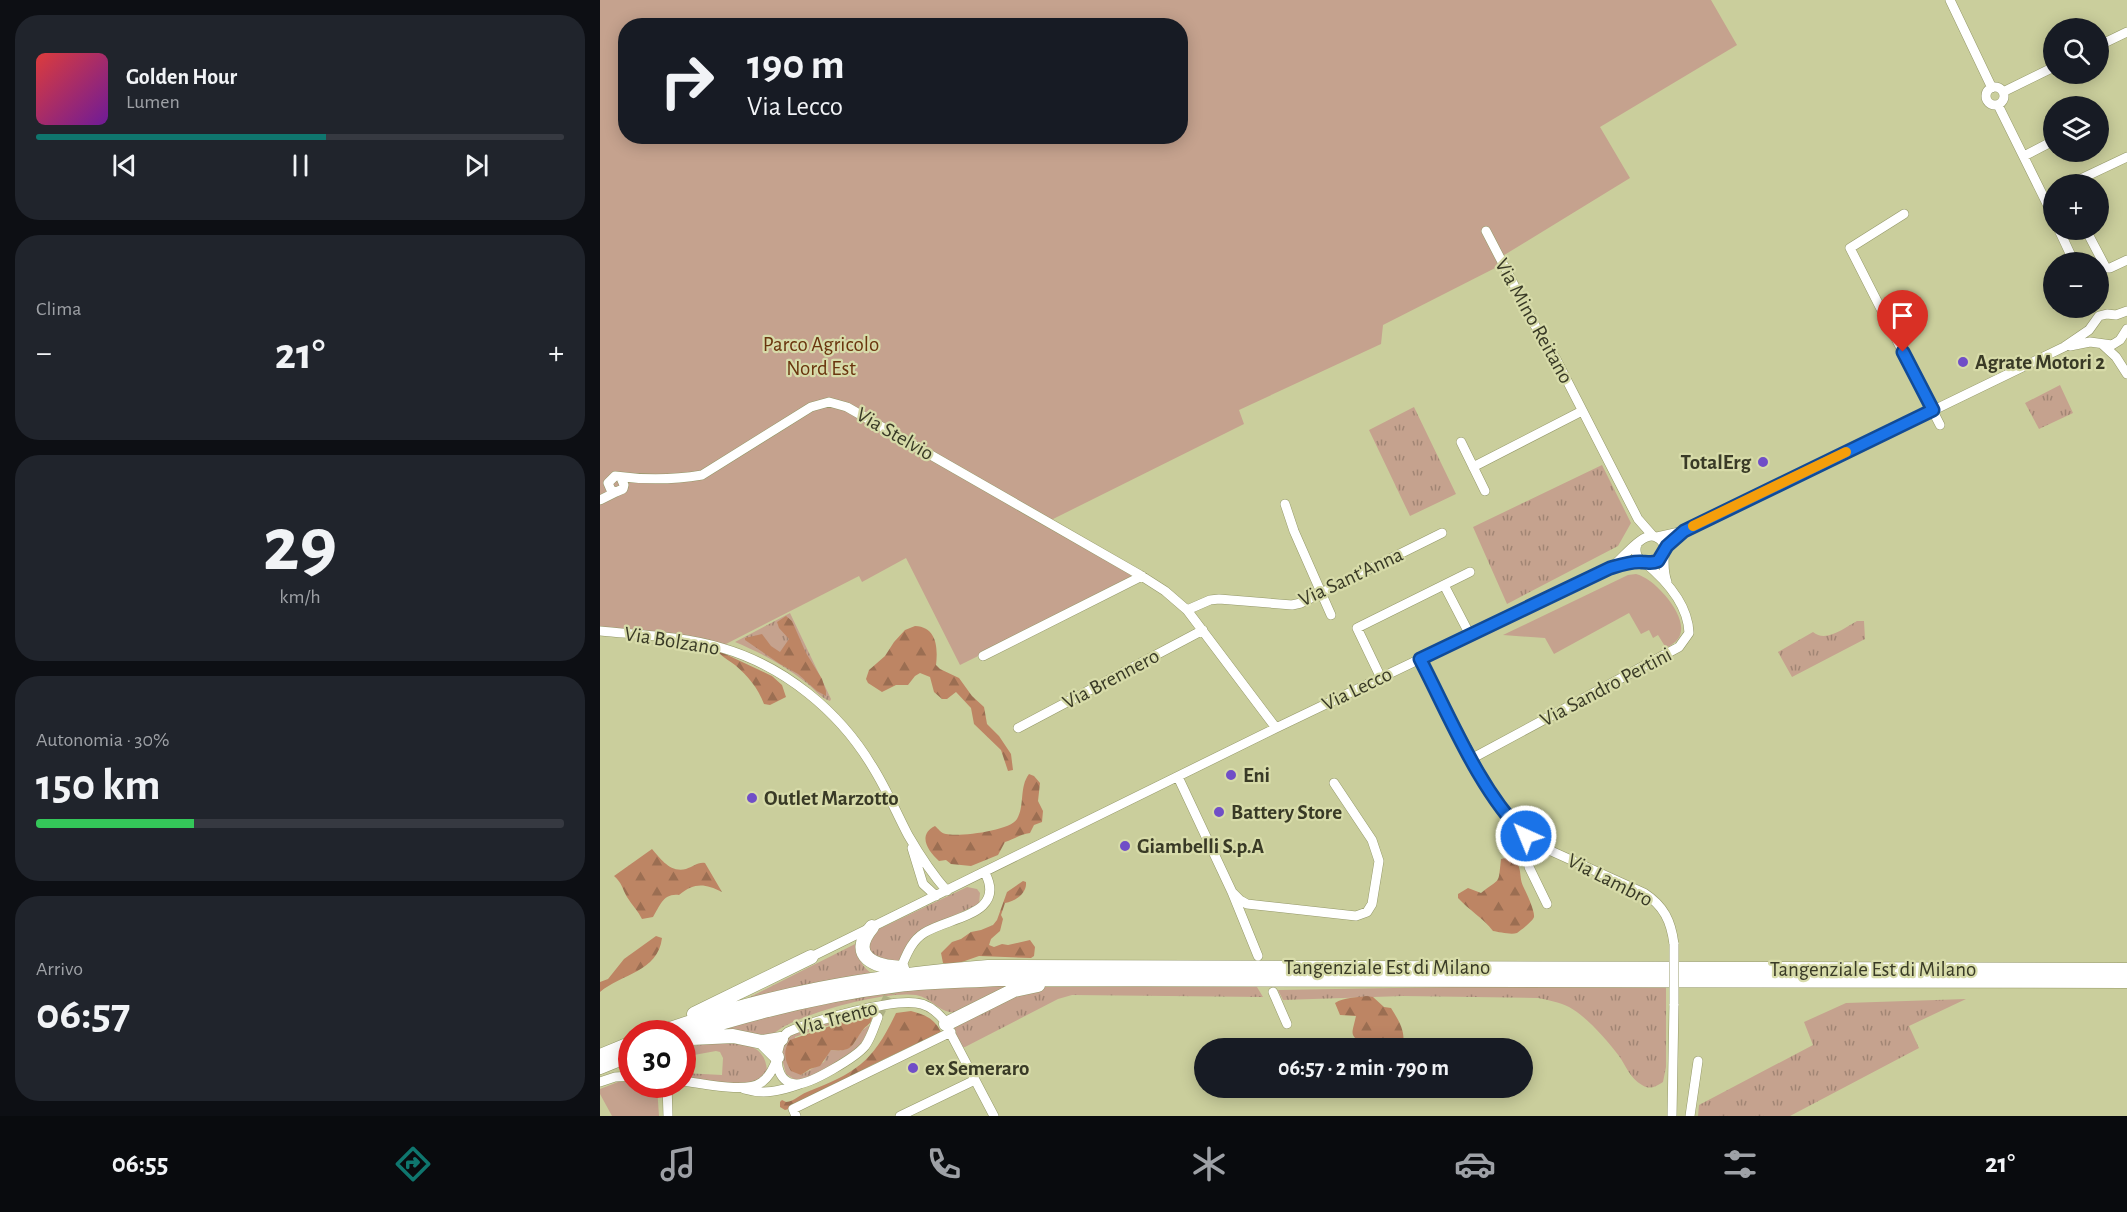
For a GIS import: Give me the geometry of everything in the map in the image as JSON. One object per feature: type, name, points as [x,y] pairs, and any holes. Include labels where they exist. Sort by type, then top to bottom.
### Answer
[{"type":"highway","points":[[872,927],[863,945],[864,953],[874,963],[885,967],[946,970]]},
{"type":"highway","points":[[683,1020],[811,957]]},
{"type":"highway","name":"Tangenziale Est di Milano","points":[[696,1020],[734,1008],[830,986],[903,974],[988,967],[2127,969]]},
{"type":"highway","name":"Tangenziale Est di Milano","points":[[696,1032],[730,1020],[815,998],[901,985],[999,979],[2127,981]]},
{"type":"highway","points":[[949,1028],[1007,993],[1027,987],[1122,979]]},
{"type":"highway","points":[[696,1037],[733,1036],[762,1042],[781,1039]]},
{"type":"highway","points":[[762,1042],[777,1058]]},
{"type":"highway","points":[[600,1056],[618,1049]]},
{"type":"highway","points":[[600,1067],[618,1060]]},
{"type":"street","points":[[1950,0],[1992,88]]},
{"type":"street","points":[[2109,41],[2127,32]]},
{"type":"street","points":[[2002,92],[2043,72]]},
{"type":"street","points":[[1992,88],[1998,88],[2002,92],[2004,99],[1998,105]]},
{"type":"street","points":[[1992,88],[1987,94],[1988,101],[1993,105],[1998,105]]},
{"type":"street","points":[[1998,105],[2024,156],[2043,186]]},
{"type":"street","points":[[2024,156],[2043,146]]},
{"type":"street","points":[[2091,174],[2127,157]]},
{"type":"street","points":[[1904,214],[1850,248],[1940,425]]},
{"type":"street","name":"Via Mino Reitano","points":[[1486,231],[1540,335],[1556,359],[1638,519],[1641,527],[1639,542]]},
{"type":"street","points":[[2091,240],[2106,268],[2127,260]]},
{"type":"street","name":"Via Lecco","points":[[1276,728],[1610,568],[1643,562],[1654,563],[1664,554],[1667,546],[1684,531],[2064,347],[2094,323],[2100,315],[2127,311]]},
{"type":"street","points":[[2111,314],[2122,323],[2124,334],[2119,348],[2121,364]]},
{"type":"street","points":[[2094,318],[2093,336],[2121,364],[2127,374]]},
{"type":"street","name":"Via Lecco","points":[[2064,347],[2085,343],[2113,345],[2124,334]]},
{"type":"street","name":"Via Stelvio","points":[[601,500],[617,486],[639,480],[681,479],[702,475],[811,407],[829,402],[847,407],[1165,591],[1187,610],[1276,728]]},
{"type":"street","points":[[1473,467],[1582,411]]},
{"type":"street","points":[[1461,442],[1485,491]]},
{"type":"street","points":[[1285,504],[1294,531],[1331,615]]},
{"type":"street","name":"Via Mino Reitano","points":[[1638,519],[1655,536]]},
{"type":"street","name":"Via Lecco","points":[[1610,568],[1648,535],[1684,531]]},
{"type":"street","name":"Via Sant'Anna","points":[[1187,610],[1210,600],[1219,599],[1301,603],[1442,533]]},
{"type":"street","points":[[1655,536],[1662,543],[1663,566],[1669,587]]},
{"type":"street","points":[[1639,542],[1636,552],[1669,587]]},
{"type":"street","points":[[1381,678],[1357,628],[1470,572]]},
{"type":"street","points":[[982,656],[1142,576]]},
{"type":"street","points":[[1444,585],[1470,635]]},
{"type":"street","name":"Via Sandro Pertini","points":[[1471,759],[1679,647],[1689,633],[1687,616],[1669,587]]},
{"type":"street","name":"Via Brennero","points":[[1018,728],[1203,630]]},
{"type":"street","name":"Via Bolzano","points":[[600,631],[673,638],[723,648],[756,661],[790,680],[834,717],[863,751],[909,837]]},
{"type":"street","name":"Via Lambro","points":[[1420,659],[1471,759],[1498,805],[1517,827],[1536,843],[1653,898],[1666,912],[1670,920],[1674,944],[1672,1116]]},
{"type":"street","points":[[811,957],[1276,728]]},
{"type":"street","points":[[1178,777],[1232,892],[1258,956]]},
{"type":"street","points":[[1232,892],[1247,904],[1356,916],[1367,912],[1372,904],[1378,869],[1377,851],[1335,783]]},
{"type":"street","points":[[909,837],[934,876],[947,891]]},
{"type":"street","points":[[909,837],[923,884],[936,896]]},
{"type":"street","points":[[1536,843],[1528,858],[1529,867],[1547,904]]},
{"type":"street","points":[[903,963],[912,944],[922,933],[978,909],[987,902],[991,892],[985,873]]},
{"type":"street","points":[[1273,992],[1287,1024]]},
{"type":"street","name":"Via Trento","points":[[788,1080],[780,1072],[777,1048],[781,1039],[794,1029],[903,1002],[917,1003],[932,1008],[949,1028]]},
{"type":"street","name":"Via Trento","points":[[744,1087],[751,1091],[769,1093],[781,1091],[819,1076],[858,1053],[868,1041],[879,1017]]},
{"type":"street","points":[[796,1116],[793,1109],[949,1028],[994,1116]]},
{"type":"street","points":[[744,1087],[759,1084],[765,1079],[777,1058]]},
{"type":"street","points":[[1690,1116],[1698,1061]]},
{"type":"street","points":[[600,1082],[618,1077]]},
{"type":"street","points":[[696,1082],[744,1087],[780,1086],[785,1085],[788,1080],[800,1084]]},
{"type":"street","points":[[900,1116],[975,1080]]},
{"type":"street","points":[[667,1098],[668,1116]]},
{"type":"green space","name":"Parco Agricolo Nord Est","points":[[600,0],[1711,0],[1737,45],[1600,127],[1630,178],[1501,257],[1503,264],[1383,325],[1381,344],[1239,410],[1244,424],[1043,524],[1131,575],[1130,581],[960,665],[906,558],[862,582],[859,576],[724,645],[600,627]]},
{"type":"green space","points":[[2060,385],[2073,413],[2039,429],[2025,403]]},
{"type":"green space","points":[[1414,407],[1456,494],[1410,516],[1369,430]]},
{"type":"green space","points":[[1602,465],[1631,523],[1618,546],[1507,604],[1473,527]]},
{"type":"green space","points":[[1636,574],[1659,589],[1678,615],[1681,623],[1679,637],[1666,648],[1658,635],[1653,638],[1649,630],[1641,634],[1629,613],[1554,654],[1545,638],[1503,635],[1628,575]]},
{"type":"green space","points":[[790,613],[830,701],[780,664],[735,642]]},
{"type":"green space","points":[[786,616],[792,621],[806,653],[822,679],[826,696],[798,674],[745,640],[745,638],[762,634],[771,646],[780,652],[789,639],[779,628],[777,622]]},
{"type":"green space","points":[[1857,621],[1864,621],[1865,639],[1792,677],[1778,652],[1813,632],[1818,635],[1829,635]]},
{"type":"green space","points":[[915,626],[922,627],[932,634],[937,652],[936,665],[959,678],[972,696],[984,707],[987,724],[999,736],[1011,754],[1013,770],[1008,771],[1001,750],[974,724],[971,708],[956,692],[947,699],[942,699],[934,692],[930,677],[920,673],[908,685],[896,685],[882,692],[868,683],[866,679],[869,670],[885,656],[905,630]]},
{"type":"green space","points":[[719,653],[772,676],[782,685],[786,697],[770,705],[764,704],[748,678]]},
{"type":"green space","points":[[1029,774],[1040,783],[1038,801],[1043,811],[1042,822],[1034,825],[1030,833],[1005,842],[998,855],[971,866],[951,864],[946,860],[939,861],[931,853],[925,838],[935,826],[944,833],[962,835],[995,830],[1017,819],[1024,785]]},
{"type":"green space","points":[[652,849],[666,864],[675,869],[686,869],[705,863],[722,892],[710,887],[694,886],[679,895],[669,896],[653,917],[642,919],[614,876]]},
{"type":"green space","points":[[1510,857],[1519,867],[1534,914],[1529,923],[1517,933],[1512,934],[1493,931],[1458,898],[1458,894],[1468,888],[1481,893],[1495,882],[1499,877],[1501,859]]},
{"type":"green space","points":[[1023,881],[1026,882],[1025,890],[1017,898],[1005,903],[1001,915],[1003,919],[1000,931],[991,939],[989,945],[994,947],[1030,940],[1035,947],[1034,956],[1031,958],[979,956],[959,963],[943,963],[941,953],[952,942],[971,932],[993,925],[1007,892]]},
{"type":"green space","points":[[967,887],[977,889],[980,893],[979,904],[924,929],[908,943],[897,966],[879,964],[866,945],[877,930]]},
{"type":"green space","points":[[656,936],[662,938],[654,958],[637,971],[600,992],[600,982],[608,979],[624,959]]},
{"type":"green space","points":[[859,942],[860,960],[871,973],[740,1002]]},
{"type":"green space","points":[[1019,982],[958,1012],[941,1009],[927,999],[916,995],[887,996],[816,1013],[786,1025],[769,1037],[726,1030],[729,1023],[869,991]]},
{"type":"green space","points":[[1510,986],[1666,987],[1666,1067],[1663,1082],[1650,1088],[1638,1082],[1589,1022],[1569,1007],[1550,1000],[1403,996],[1283,1000],[1278,990]]},
{"type":"green space","points":[[1041,987],[1257,987],[1263,997],[1072,995],[1058,999],[965,1047],[962,1047],[954,1032],[955,1027],[1015,994]]},
{"type":"green space","points":[[1373,997],[1384,1007],[1391,1008],[1399,1022],[1404,1038],[1355,1038],[1353,1032],[1356,1016],[1340,1015],[1335,1003],[1346,999]]},
{"type":"green space","points":[[1966,999],[1909,1026],[1919,1048],[1790,1116],[1698,1116],[1699,1105],[1813,1045],[1804,1022],[1846,1003]]},
{"type":"green space","points":[[911,1011],[929,1018],[941,1032],[872,1065],[792,1108],[785,1110],[780,1107],[782,1100],[786,1102],[792,1100],[851,1072],[871,1055],[888,1030],[896,1013]]},
{"type":"green space","points":[[862,1015],[872,1015],[871,1021],[853,1045],[843,1050],[831,1050],[820,1066],[801,1075],[791,1071],[785,1055],[790,1040]]},
{"type":"green space","points":[[855,1016],[795,1037],[801,1075],[824,1062],[831,1050],[847,1049],[852,1046],[864,1029],[870,1025],[862,1041],[847,1058],[797,1081],[786,1074],[781,1055],[785,1040],[796,1032]]},
{"type":"green space","points":[[716,1042],[749,1046],[761,1054],[767,1071],[759,1081],[741,1085],[696,1080],[696,1074],[722,1075],[723,1058],[720,1052],[716,1051],[696,1055],[696,1046]]},
{"type":"green space","points":[[618,1082],[618,1098],[658,1098],[659,1116],[612,1116],[600,1094],[600,1089]]},
{"type":"tunnel","points":[[878,1017],[894,984]]},
{"type":"slow traffic","points":[[1693,526],[1846,452]]},
{"type":"place","name":"Agrate Motori 2","points":[[1963,362]]},
{"type":"place","name":"TotalErg","points":[[1763,462]]},
{"type":"place","name":"Eni","points":[[1231,775]]},
{"type":"place","name":"Outlet Marzotto","points":[[752,798]]},
{"type":"place","name":"Battery Store","points":[[1219,812]]},
{"type":"place","name":"Giambelli S.p.A","points":[[1125,846]]},
{"type":"place","name":"ex Semeraro","points":[[913,1068]]},
{"type":"route","points":[[1526,836],[1498,805],[1471,759],[1420,659],[1610,568],[1642,562],[1654,563],[1661,558],[1667,546],[1684,531],[1933,410],[1903,352]]}]
